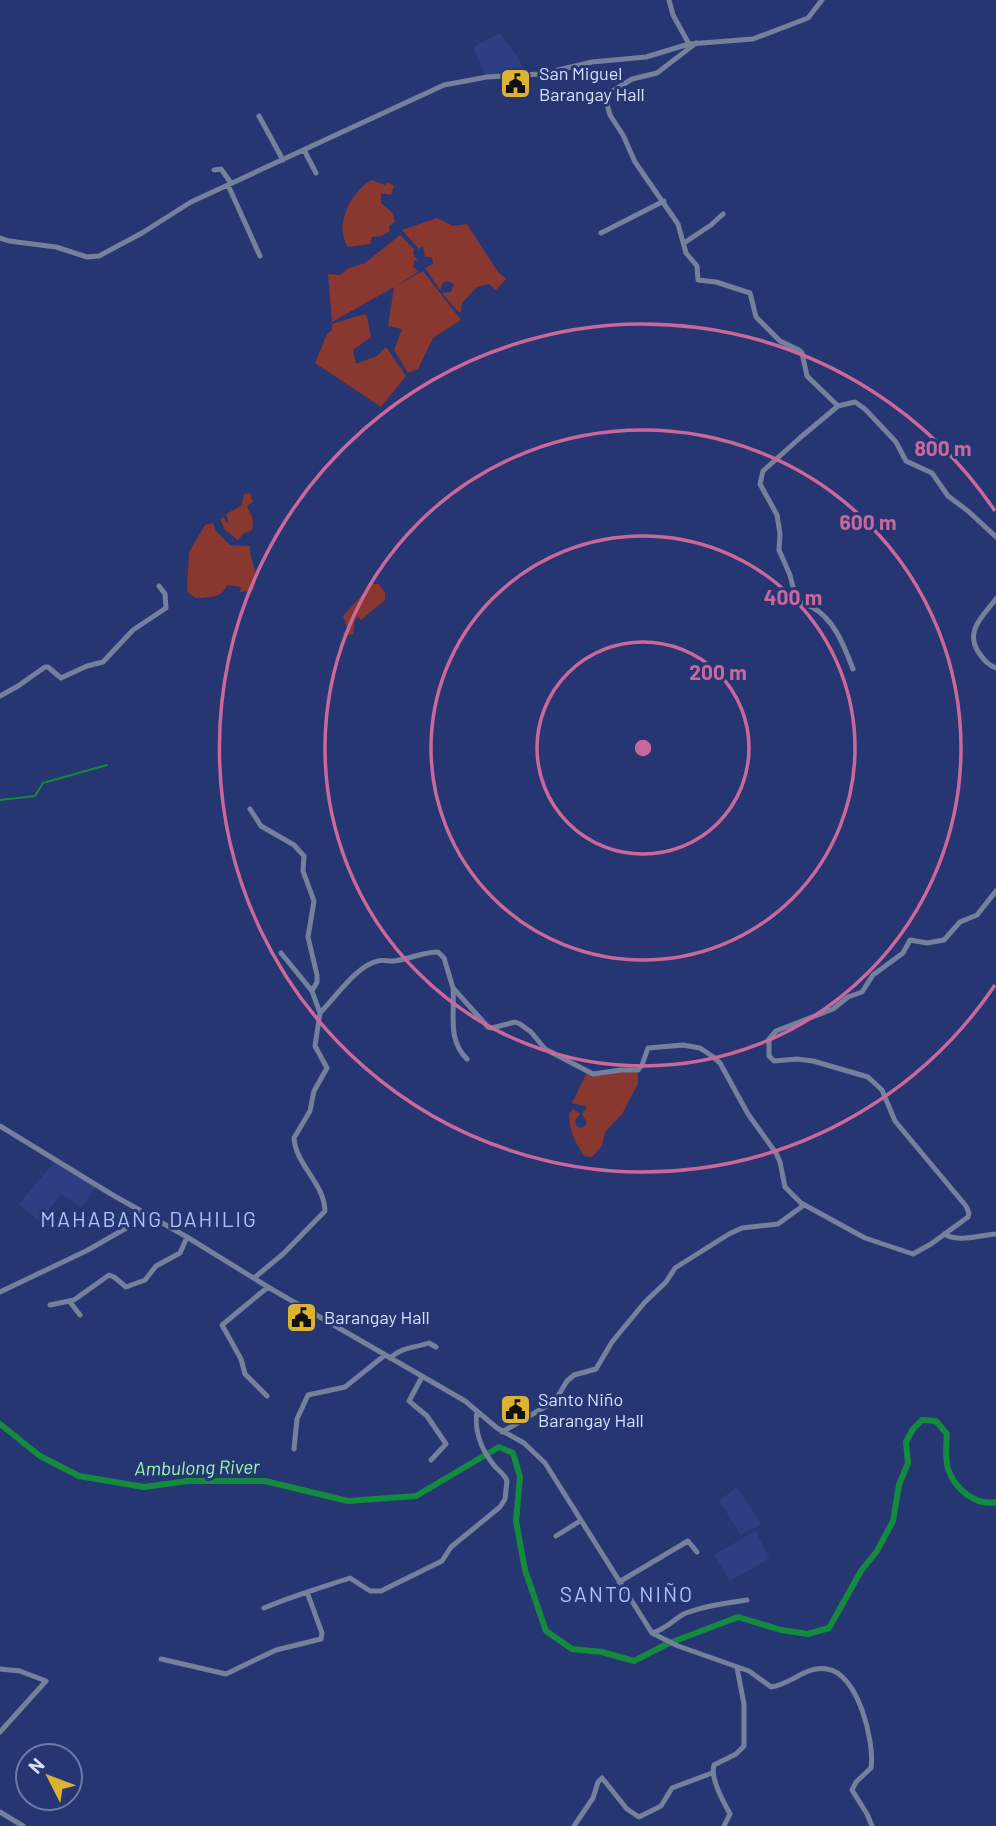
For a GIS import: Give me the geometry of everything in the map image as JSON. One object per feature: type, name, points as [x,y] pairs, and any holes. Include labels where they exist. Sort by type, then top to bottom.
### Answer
[{"type":"street","points":[[669,0],[673,15],[693,43]]},
{"type":"street","points":[[0,238],[56,247],[89,257],[99,256],[191,202],[444,85],[486,77],[541,74],[592,62],[646,57],[693,43],[753,39],[808,18],[822,0]]},
{"type":"street","points":[[693,43],[657,73],[632,79],[611,92],[606,100],[610,115],[635,162],[678,224],[686,253],[697,267],[698,280],[716,282],[750,293],[755,317],[780,341],[802,353],[807,376],[838,405]]},
{"type":"street","points":[[259,116],[283,160]]},
{"type":"street","points":[[304,150],[316,173]]},
{"type":"street","points":[[214,170],[221,169],[260,256]]},
{"type":"street","points":[[601,233],[664,201]]},
{"type":"street","points":[[684,243],[712,225],[723,214]]},
{"type":"street","points":[[853,669],[847,650],[832,625],[812,607],[796,599],[790,575],[779,550],[780,534],[776,515],[760,484],[760,478],[769,465],[838,405],[855,402],[896,442],[906,461],[932,473],[948,496],[996,537]]},
{"type":"street","points":[[0,696],[45,667],[61,678],[86,666],[103,662],[133,631],[166,608],[165,594],[159,586]]},
{"type":"street","points":[[996,599],[978,621],[973,636],[982,657],[996,668]]},
{"type":"street","points":[[250,809],[261,826],[294,845],[304,856],[303,872],[314,894],[308,930],[317,975],[312,991]]},
{"type":"street","points":[[453,988],[488,1027],[515,1022],[520,1024],[531,1032],[545,1049],[593,1074],[638,1070],[649,1048],[683,1045],[701,1048],[720,1063],[748,1114],[780,1162],[785,1187],[804,1205],[865,1238],[913,1254],[968,1217],[968,1209],[894,1121],[879,1085],[859,1073],[837,1070],[813,1061],[774,1061],[769,1056],[769,1039],[776,1031],[832,1009],[848,997],[862,992],[873,975],[903,953],[910,940],[929,943],[946,939],[960,922],[976,915],[996,891]]},
{"type":"street","points":[[320,1013],[371,963],[438,952],[444,958],[453,988],[453,1038],[457,1049],[467,1059]]},
{"type":"street","points":[[254,1278],[283,1254],[325,1211],[322,1192],[298,1151],[294,1138],[310,1111],[314,1091],[327,1068],[314,1046],[320,1013],[312,991],[281,953]]},
{"type":"street","points":[[0,1126],[268,1287],[465,1401],[502,1432],[524,1443],[545,1463],[653,1634],[678,1646],[749,1671],[771,1687],[816,1669],[827,1668],[838,1674],[850,1687],[864,1713],[872,1745],[871,1768],[856,1782],[852,1790],[872,1826]]},
{"type":"street","points":[[502,1432],[555,1401],[567,1381],[574,1375],[596,1369],[612,1342],[645,1302],[666,1282],[675,1268],[729,1234],[743,1228],[778,1224],[804,1205]]},
{"type":"street","points":[[0,1292],[88,1250],[149,1215]]},
{"type":"street","points":[[944,1234],[966,1238],[996,1234]]},
{"type":"street","points":[[50,1305],[70,1301],[108,1275],[126,1287],[145,1280],[156,1266],[180,1253],[187,1237]]},
{"type":"street","points":[[267,1396],[245,1374],[241,1359],[222,1325],[268,1287]]},
{"type":"street","points":[[70,1301],[80,1315]]},
{"type":"street","points":[[294,1450],[298,1419],[308,1395],[345,1387],[388,1356],[405,1348],[418,1348],[429,1343],[436,1347]]},
{"type":"street","points":[[422,1377],[409,1401],[427,1416],[446,1444],[431,1460]]},
{"type":"street","points":[[264,1608],[291,1596],[350,1578],[370,1591],[381,1591],[442,1561],[451,1547],[504,1502],[507,1481],[485,1451],[477,1431],[477,1411]]},
{"type":"street","points":[[556,1536],[580,1521]]},
{"type":"street","points":[[619,1582],[688,1541],[697,1552]]},
{"type":"street","points":[[161,1659],[226,1674],[276,1650],[321,1639],[322,1633],[307,1592]]},
{"type":"street","points":[[653,1634],[684,1614],[747,1600]]},
{"type":"street","points":[[724,1826],[730,1814],[719,1796],[718,1784],[712,1773],[714,1765],[736,1754],[744,1746],[744,1704],[737,1668]]},
{"type":"street","points":[[0,1669],[20,1671],[46,1681],[0,1732]]},
{"type":"street","points":[[574,1826],[602,1779],[627,1809],[639,1817],[661,1806],[672,1788],[712,1773]]},
{"type":"street","points":[[0,1812],[23,1826]]},
{"type":"shaded area","points":[[500,33],[519,59],[525,74],[486,77],[473,47]]},
{"type":"shaded area","points":[[372,180],[385,185],[388,182],[394,186],[391,195],[381,193],[381,203],[393,213],[395,222],[389,226],[390,231],[372,237],[370,244],[348,247],[343,229],[347,209],[358,192]]},
{"type":"shaded area","points":[[437,218],[453,226],[467,224],[498,272],[506,279],[496,290],[489,284],[477,287],[462,303],[461,312],[458,312],[442,293],[451,292],[454,284],[447,281],[440,290],[425,268],[433,264],[432,257],[425,257],[423,246],[419,249],[402,230]]},
{"type":"shaded area","points":[[400,235],[414,249],[413,253],[418,261],[415,260],[413,266],[418,272],[396,286],[423,271],[461,320],[433,338],[418,369],[408,373],[394,350],[402,329],[388,326],[394,287],[332,322],[328,274],[341,275],[347,269],[365,263]]},
{"type":"shaded area","points":[[364,314],[367,316],[371,337],[353,350],[356,364],[377,356],[386,347],[406,376],[381,407],[315,363],[327,334],[332,330],[332,324]]},
{"type":"shaded area","points":[[250,493],[253,502],[247,506],[253,519],[252,530],[238,540],[225,530],[220,519],[223,517],[229,524],[226,514],[241,506],[244,494]]},
{"type":"shaded area","points":[[213,523],[216,531],[230,545],[250,546],[256,573],[252,591],[240,592],[241,587],[227,585],[218,595],[195,598],[187,591],[189,552],[205,525]]},
{"type":"shaded area","points":[[372,584],[379,584],[385,593],[385,600],[361,620],[359,617],[355,619],[353,634],[344,636],[343,633],[348,630],[343,616]]},
{"type":"shaded area","points":[[638,1071],[638,1084],[622,1114],[605,1132],[602,1146],[592,1157],[584,1156],[573,1136],[569,1113],[574,1109],[580,1114],[575,1120],[576,1125],[580,1128],[585,1126],[587,1123],[582,1114],[587,1107],[572,1103],[587,1072]]},
{"type":"shaded area","points":[[55,1161],[97,1186],[81,1208],[61,1194],[40,1222],[19,1204]]},
{"type":"shaded area","points":[[737,1487],[761,1524],[741,1535],[719,1501]]},
{"type":"shaded area","points":[[755,1531],[770,1558],[730,1581],[714,1555]]},
{"type":"waterway","points":[[0,800],[35,796],[43,783],[107,765]]},
{"type":"waterway","name":"Ambulong River","points":[[0,1424],[40,1456],[79,1476],[144,1487],[188,1481],[265,1481],[348,1501],[416,1496],[499,1447],[513,1453],[520,1477],[516,1521],[525,1570],[546,1631],[572,1649],[602,1652],[634,1661],[667,1644],[738,1617],[781,1630],[808,1634],[829,1628],[893,1521],[899,1485],[908,1463],[906,1442],[922,1420],[936,1421],[947,1434],[948,1469],[961,1489],[973,1499],[996,1502]]},
{"type":"place","name":"San Miguel Barangay Hall","points":[[516,83]]},
{"type":"place","name":"Barangay Hall","points":[[301,1317]]},
{"type":"place","name":"Santo Niño Barangay Hall","points":[[515,1409]]},
{"type":"district","name":"MAHABANG DAHILIG","points":[[149,1218]]},
{"type":"district","name":"SANTO NIÑO","points":[[627,1593]]}]
